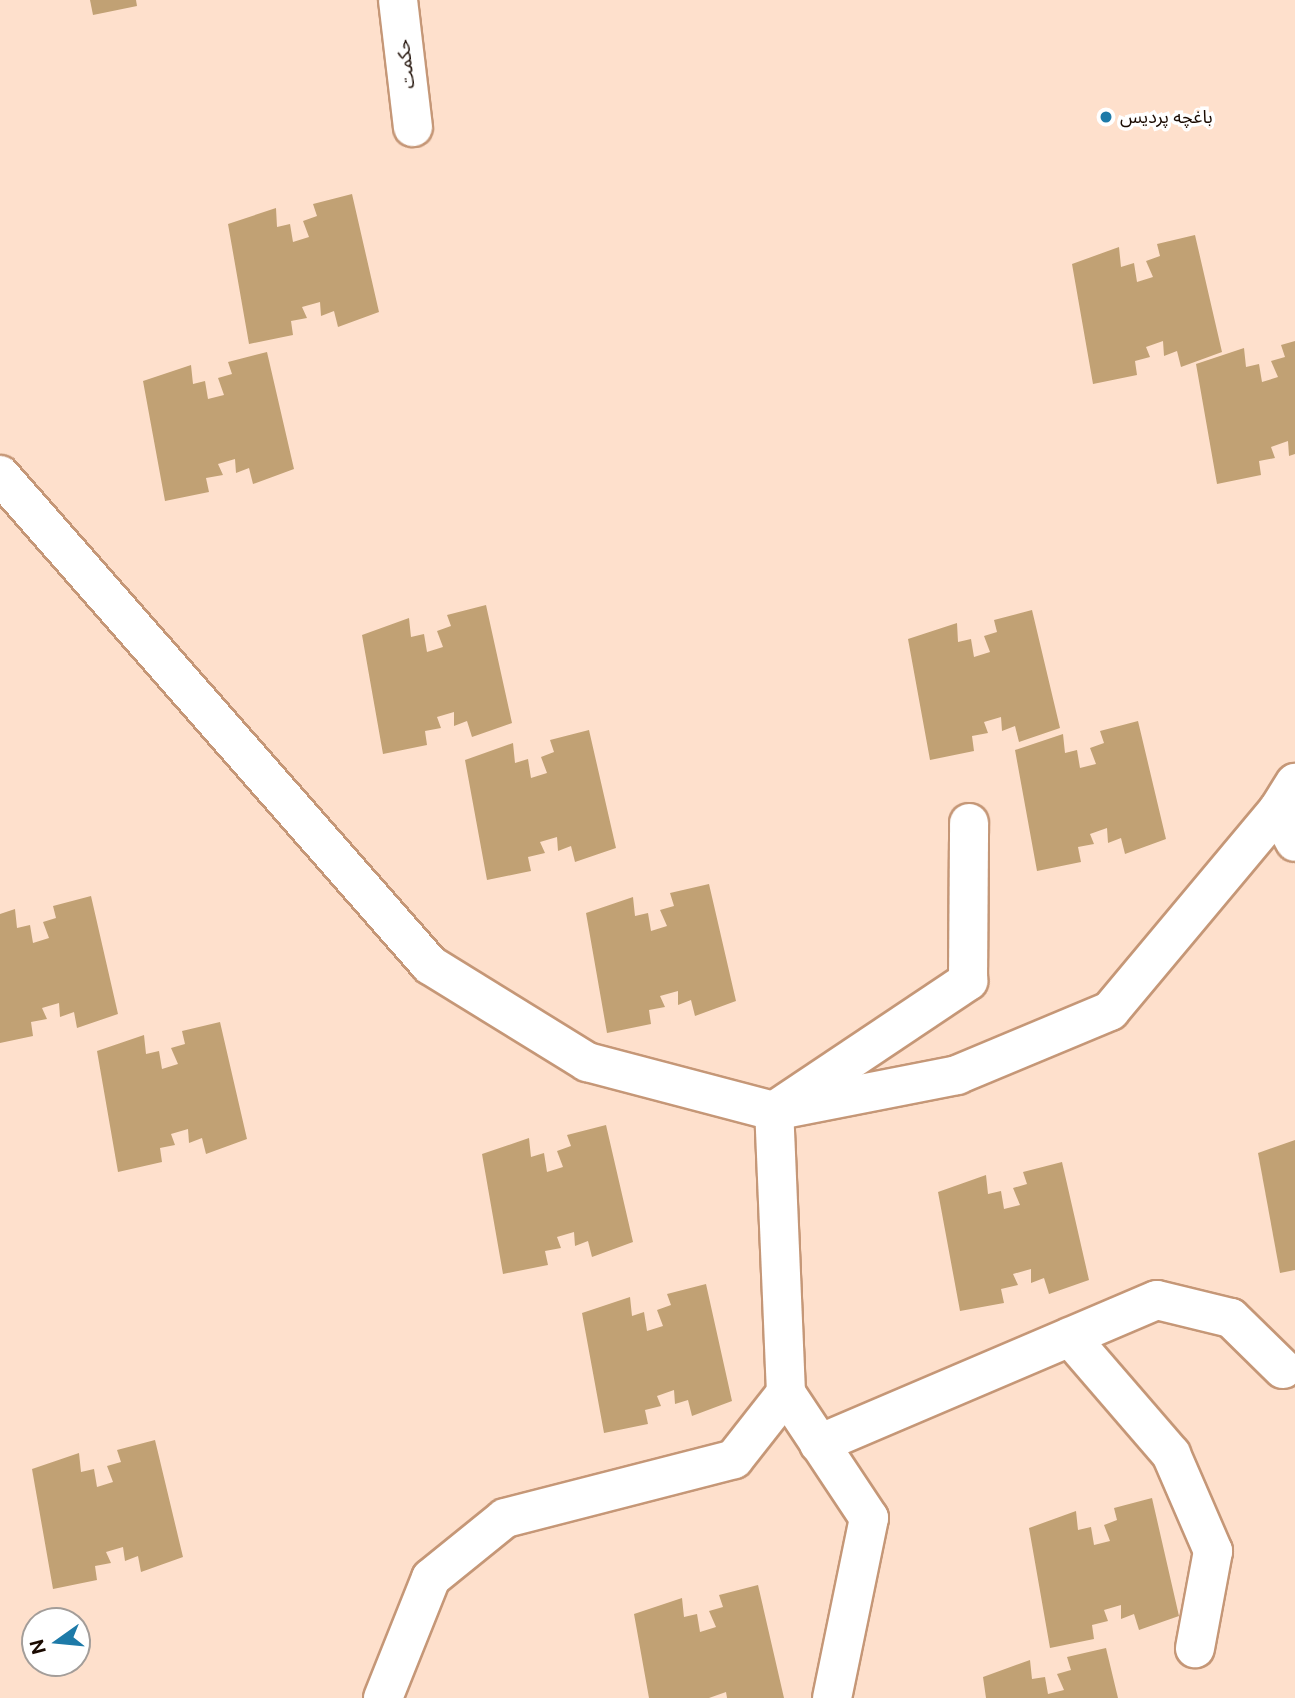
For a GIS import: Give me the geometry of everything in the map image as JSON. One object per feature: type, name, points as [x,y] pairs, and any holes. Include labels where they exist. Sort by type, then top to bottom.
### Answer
[{"type":"street","name":"حکمت","points":[[398,0],[413,127]]},
{"type":"street","points":[[0,475],[430,965],[587,1062],[774,1111],[957,1075],[1110,1011],[1291,812]]},
{"type":"street","points":[[774,1111],[968,981],[970,823]]},
{"type":"street","points":[[774,1111],[786,1393],[869,1518],[832,1698]]},
{"type":"street","points":[[819,1444],[1157,1300],[1231,1318],[1283,1369]]},
{"type":"street","points":[[1070,1337],[1171,1454],[1213,1551],[1195,1648]]},
{"type":"street","points":[[383,1698],[431,1578],[505,1518],[734,1459],[786,1393]]},
{"type":"building","points":[[90,0],[136,0],[137,6],[93,15]]},
{"type":"building","points":[[352,194],[379,312],[338,327],[334,311],[321,316],[320,302],[302,307],[307,318],[291,321],[293,335],[249,344],[228,224],[276,208],[277,227],[290,224],[293,242],[309,237],[303,221],[317,216],[313,204]]},
{"type":"building","points":[[1195,235],[1222,352],[1181,367],[1177,351],[1164,356],[1163,341],[1146,347],[1150,357],[1135,361],[1137,375],[1093,384],[1072,264],[1119,247],[1121,267],[1134,263],[1137,282],[1153,277],[1146,261],[1160,256],[1157,244]]},
{"type":"building","points":[[1295,341],[1295,454],[1289,456],[1288,441],[1271,447],[1275,458],[1259,461],[1261,475],[1217,484],[1196,364],[1244,348],[1246,367],[1259,364],[1262,382],[1278,377],[1271,361],[1285,357],[1281,345]]},
{"type":"building","points":[[267,352],[294,469],[253,484],[249,468],[236,473],[235,459],[218,464],[223,475],[206,478],[209,492],[165,501],[143,381],[191,365],[193,384],[205,381],[208,399],[224,395],[218,378],[232,374],[228,362]]},
{"type":"building","points":[[486,605],[512,723],[472,737],[467,721],[454,726],[454,712],[437,717],[441,728],[425,731],[427,745],[383,754],[362,635],[409,618],[411,637],[424,634],[427,652],[443,647],[437,631],[451,626],[447,615]]},
{"type":"building","points":[[1032,610],[1060,728],[1019,742],[1015,726],[1002,731],[1001,717],[984,722],[988,733],[972,736],[974,751],[930,760],[908,639],[957,623],[958,642],[971,639],[974,657],[990,652],[984,636],[997,632],[994,620]]},
{"type":"building","points":[[1138,721],[1166,839],[1125,854],[1121,838],[1108,843],[1107,828],[1090,834],[1094,844],[1078,847],[1081,862],[1037,871],[1015,750],[1063,734],[1065,753],[1077,750],[1080,768],[1096,764],[1090,748],[1104,743],[1100,731]]},
{"type":"building","points":[[589,730],[616,848],[575,862],[571,846],[558,851],[557,837],[540,842],[545,853],[528,857],[531,871],[487,880],[465,760],[513,743],[515,763],[528,759],[531,778],[547,773],[541,757],[554,752],[550,740]]},
{"type":"building","points":[[709,884],[736,1001],[695,1016],[691,1000],[678,1005],[678,991],[660,996],[665,1007],[649,1010],[651,1024],[607,1033],[586,913],[633,897],[635,916],[648,913],[651,931],[667,926],[660,910],[674,906],[670,893]]},
{"type":"building","points":[[91,896],[118,1014],[77,1028],[74,1012],[60,1017],[59,1003],[42,1008],[47,1019],[31,1022],[33,1036],[0,1043],[0,914],[15,909],[17,928],[30,925],[33,943],[49,938],[43,922],[56,918],[53,906]]},
{"type":"building","points":[[220,1022],[247,1139],[206,1154],[202,1138],[189,1143],[188,1129],[171,1134],[175,1145],[160,1148],[162,1162],[118,1172],[97,1051],[144,1035],[146,1054],[159,1051],[162,1069],[178,1064],[171,1048],[185,1044],[182,1031]]},
{"type":"building","points":[[606,1125],[633,1242],[592,1257],[588,1241],[575,1246],[574,1232],[557,1237],[561,1248],[545,1251],[548,1265],[503,1274],[482,1154],[529,1138],[531,1157],[544,1153],[547,1172],[563,1167],[557,1151],[571,1146],[567,1135]]},
{"type":"building","points":[[1295,1140],[1295,1270],[1280,1273],[1258,1153]]},
{"type":"building","points":[[1062,1162],[1089,1280],[1049,1294],[1044,1278],[1031,1283],[1031,1269],[1013,1274],[1018,1285],[1001,1289],[1004,1303],[960,1311],[938,1192],[986,1175],[988,1194],[1001,1191],[1004,1209],[1020,1205],[1013,1188],[1027,1184],[1023,1172]]},
{"type":"building","points":[[706,1284],[732,1401],[692,1416],[688,1400],[675,1404],[674,1390],[657,1396],[661,1406],[645,1410],[648,1424],[604,1433],[582,1313],[630,1297],[632,1316],[644,1312],[647,1331],[663,1326],[657,1310],[671,1305],[667,1294]]},
{"type":"building","points":[[155,1440],[183,1557],[141,1572],[138,1556],[125,1561],[123,1547],[106,1552],[111,1563],[95,1566],[97,1580],[53,1589],[32,1469],[79,1453],[81,1472],[94,1469],[97,1487],[113,1482],[107,1466],[121,1462],[117,1450]]},
{"type":"building","points":[[1152,1498],[1179,1616],[1139,1630],[1134,1614],[1121,1619],[1121,1605],[1104,1610],[1108,1621],[1092,1625],[1094,1639],[1050,1648],[1029,1528],[1076,1511],[1078,1530],[1091,1527],[1094,1545],[1110,1541],[1104,1525],[1117,1520],[1114,1508]]},
{"type":"building","points":[[758,1585],[784,1698],[727,1698],[726,1692],[709,1698],[649,1698],[634,1614],[682,1598],[684,1617],[697,1614],[700,1632],[716,1627],[709,1611],[723,1607],[719,1595]]},
{"type":"building","points":[[1106,1648],[1118,1698],[986,1698],[983,1677],[1030,1660],[1032,1679],[1045,1677],[1048,1694],[1064,1690],[1057,1674],[1071,1670],[1067,1657]]},
{"type":"place","name":"باغچه پردیس","points":[[1106,117]]}]
